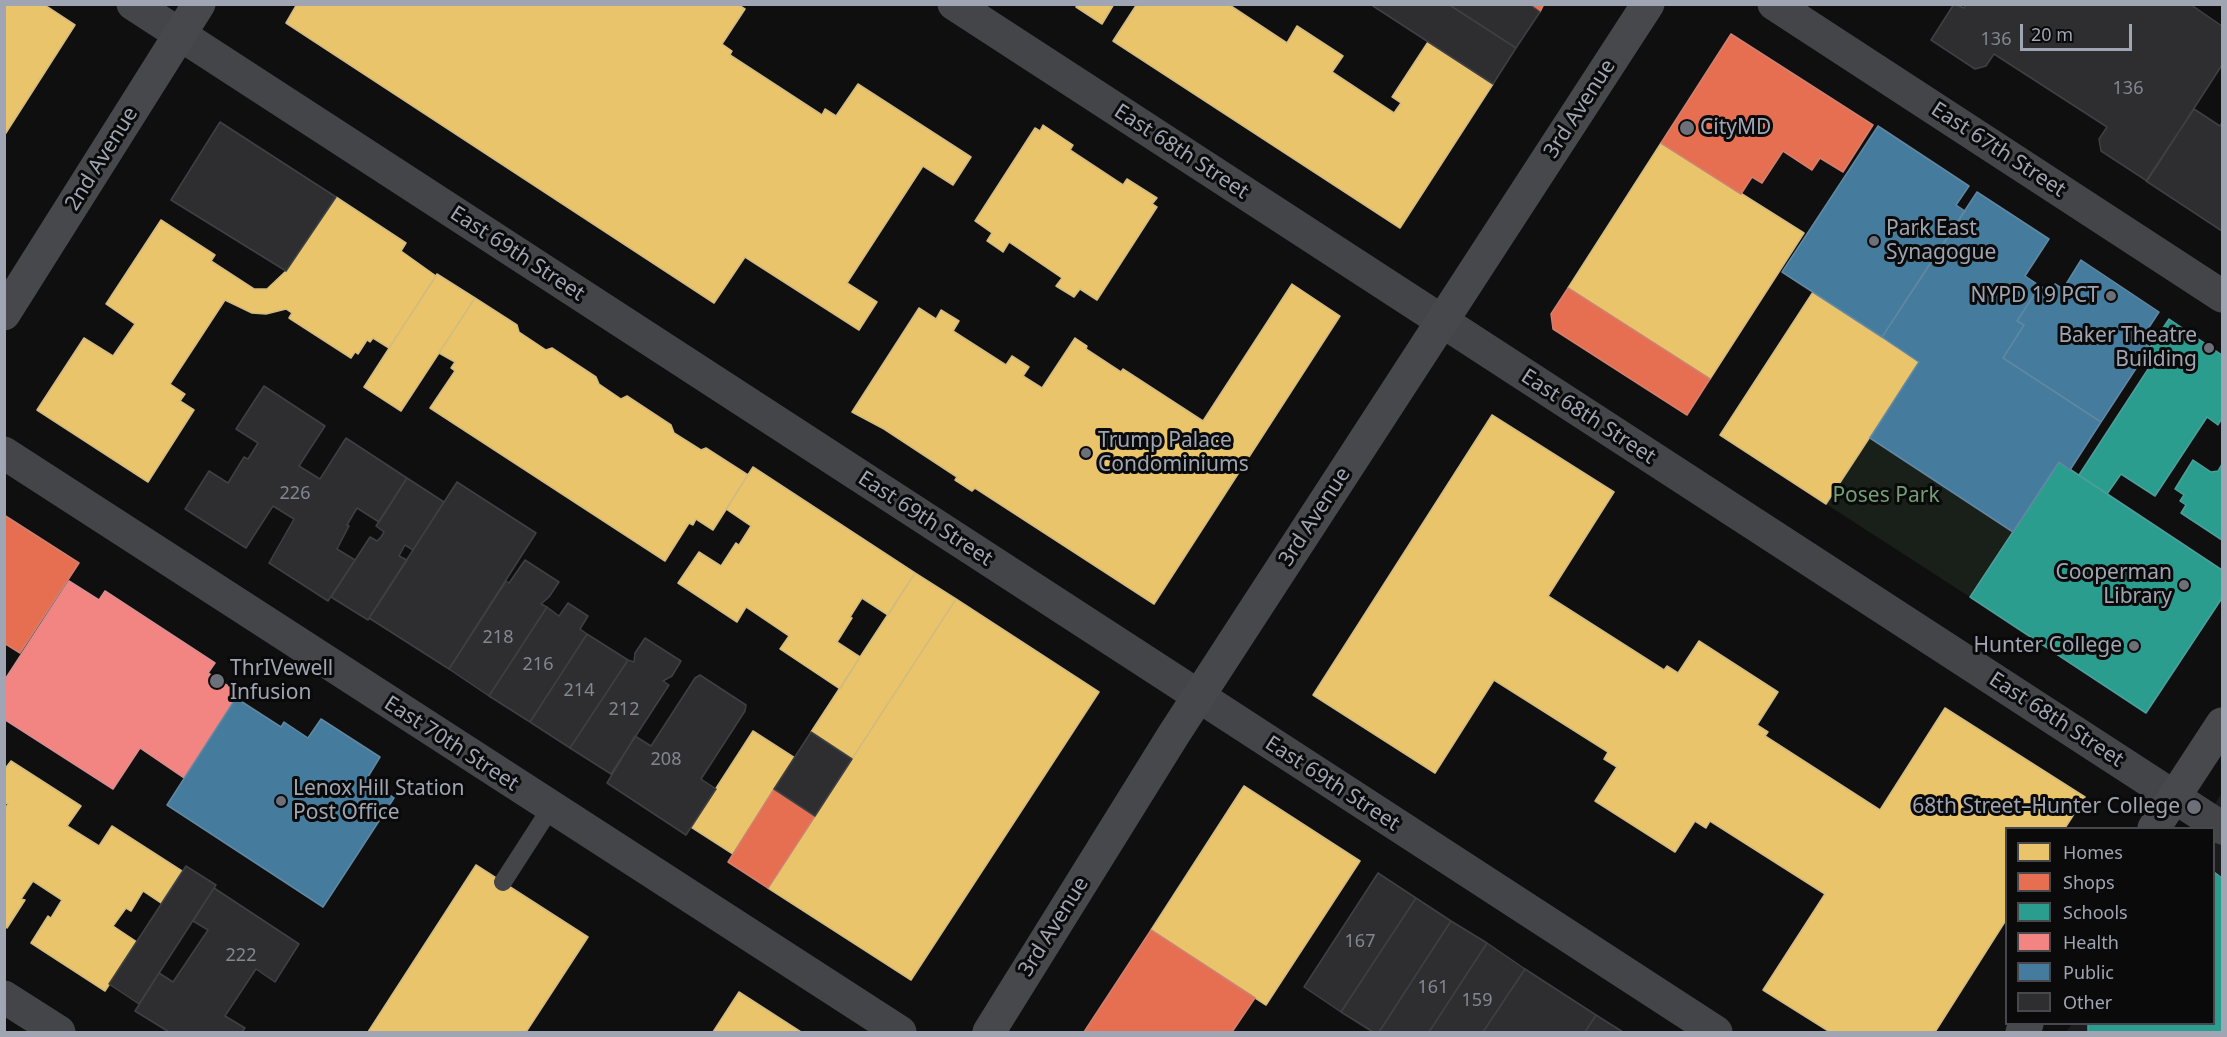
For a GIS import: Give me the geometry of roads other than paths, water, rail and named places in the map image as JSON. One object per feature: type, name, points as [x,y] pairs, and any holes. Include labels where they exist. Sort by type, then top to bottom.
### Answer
[{"type":"main road","name":"2nd Avenue","points":[[4,314],[199,4]]},
{"type":"main road","name":"3rd Avenue","points":[[989,1032],[1199,697],[1647,4]]},
{"type":"main road","points":[[2155,827],[2223,723]]},
{"type":"street","name":"East 69th Street","points":[[134,4],[1716,1032]]},
{"type":"street","name":"East 68th Street","points":[[954,4],[2223,828]]},
{"type":"street","name":"East 67th Street","points":[[1774,4],[2223,296]]},
{"type":"street","name":"East 70th Street","points":[[4,453],[550,809],[900,1032]]},
{"type":"street","points":[[4,997],[59,1032]]},
{"type":"lane","points":[[503,882],[550,809]]},
{"type":"place","name":"CityMD","points":[[1687,128]]},
{"type":"place","name":"Park East Synagogue","points":[[1874,241]]},
{"type":"place","name":"NYPD 19 PCT","points":[[2111,296]]},
{"type":"place","name":"Baker Theatre Building","points":[[2209,348]]},
{"type":"place","name":"Trump Palace Condominiums","points":[[1086,453]]},
{"type":"place","name":"Cooperman Library","points":[[2184,585]]},
{"type":"place","name":"Hunter College","points":[[2134,646]]},
{"type":"place","name":"ThrIVewell Infusion","points":[[217,681]]},
{"type":"place","name":"Lenox Hill Station Post Office","points":[[281,801]]},
{"type":"place","name":"68th Street–Hunter College","points":[[2194,807]]},
{"type":"park label","name":"Poses Park","points":[[1886,496]]}]
